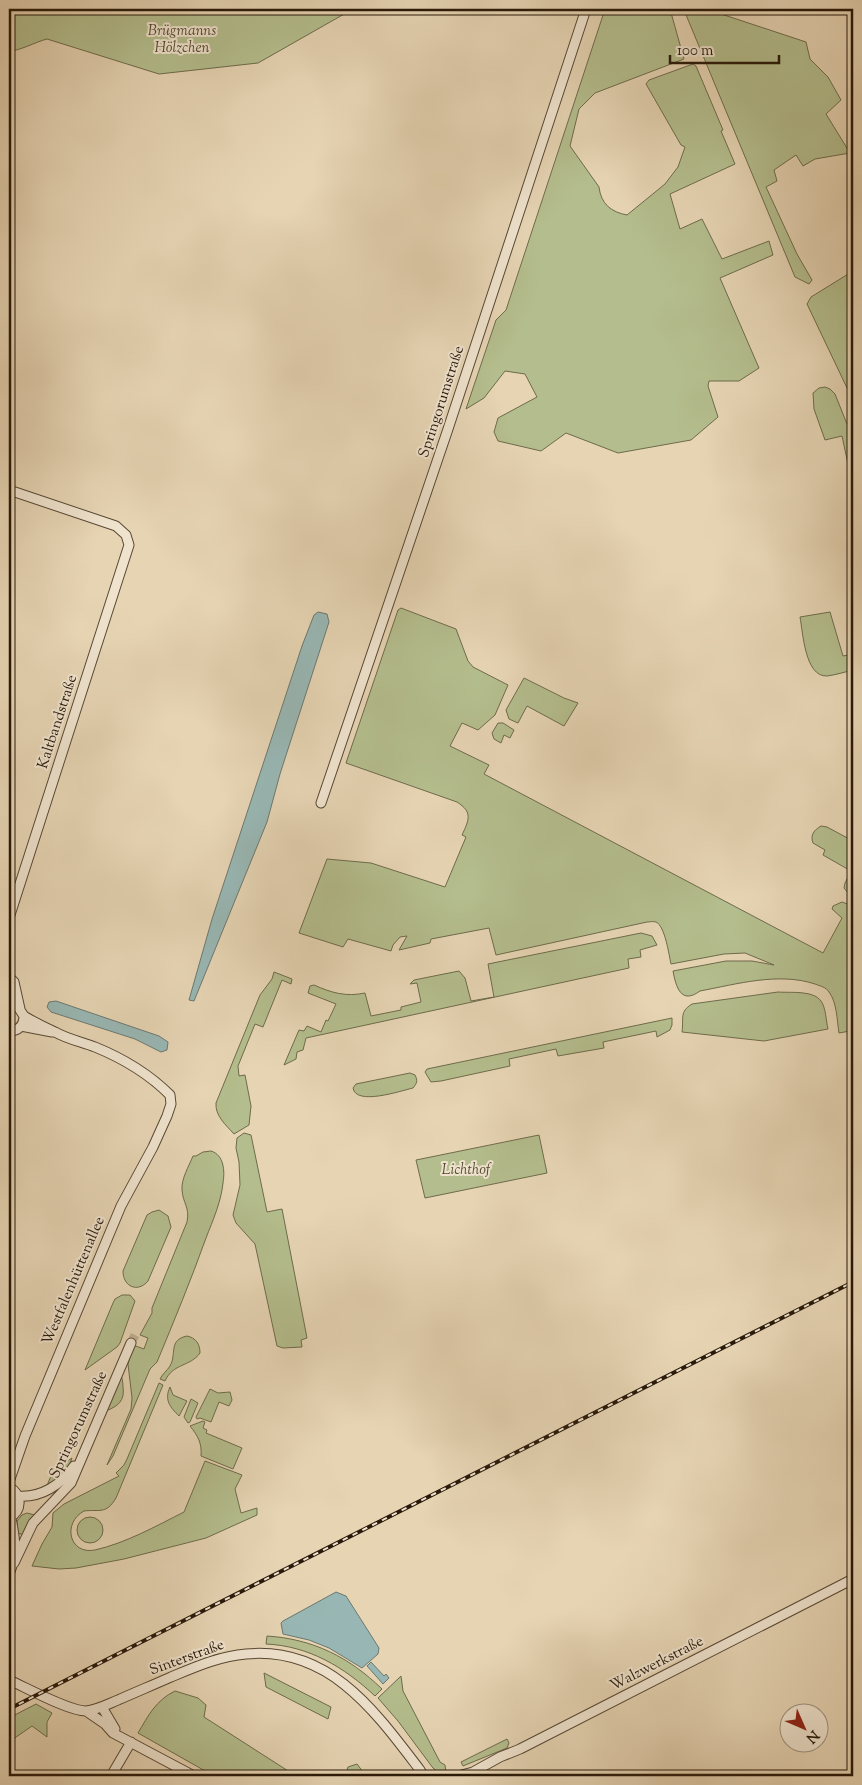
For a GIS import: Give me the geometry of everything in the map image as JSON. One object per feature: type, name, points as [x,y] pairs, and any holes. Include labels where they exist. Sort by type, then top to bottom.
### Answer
[{"type":"street","name":"Springorumstraße","points":[[321,802],[448,429],[586,9]]},
{"type":"street","name":"Kaltbandstraße","points":[[9,490],[116,526],[126,534],[129,545],[128,554],[9,918]]},
{"type":"street","points":[[9,977],[14,982],[22,1013],[21,1026]]},
{"type":"street","points":[[9,991],[9,996]]},
{"type":"street","points":[[9,1005],[14,1005],[22,1013],[55,1032]]},
{"type":"street","points":[[9,1031],[14,1031],[21,1026],[45,1032],[55,1032]]},
{"type":"street","name":"Westfalenhüttenallee","points":[[9,1482],[25,1436],[121,1206],[153,1147],[171,1104],[170,1095],[155,1081],[118,1058],[55,1032]]},
{"type":"street","name":"Springorumstraße","points":[[14,1563],[33,1523],[71,1483],[128,1342],[74,1466],[66,1478],[38,1494],[18,1496]]},
{"type":"street","points":[[9,1487],[18,1496],[19,1507],[16,1514],[10,1518],[16,1543],[14,1563],[9,1574]]},
{"type":"street","name":"Walzwerkstraße","points":[[458,1776],[471,1774],[853,1579]]},
{"type":"street","name":"Sinterstraße","points":[[86,1711],[102,1707],[217,1660],[246,1654],[282,1655],[316,1665],[340,1680],[384,1724],[421,1773],[428,1776]]},
{"type":"street","points":[[9,1680],[68,1707],[86,1711],[105,1724],[113,1733],[194,1776]]},
{"type":"street","points":[[102,1707],[115,1730],[122,1737]]},
{"type":"street","points":[[111,1776],[131,1742]]},
{"type":"green space","name":"Brügmanns Hölzchen","points":[[9,9],[353,9],[258,63],[159,74],[47,39],[18,50],[9,51]]},
{"type":"green space","points":[[605,9],[670,9],[684,59],[595,93],[579,109],[570,146],[599,187],[605,203],[616,212],[627,215],[665,184],[678,167],[685,147],[681,145],[646,84],[649,80],[693,64],[696,66],[735,164],[670,194],[680,229],[702,219],[722,259],[769,241],[773,255],[720,278],[759,368],[739,381],[709,381],[708,386],[718,417],[691,440],[618,453],[566,433],[541,451],[498,441],[494,432],[498,418],[537,397],[525,374],[505,371],[484,398],[466,409],[496,320],[506,310]]},
{"type":"green space","points":[[685,9],[706,9],[806,42],[810,59],[828,77],[841,100],[826,114],[850,153],[815,159],[803,166],[796,155],[774,170],[777,181],[766,187],[797,254],[812,280],[809,284],[795,277]]},
{"type":"green space","points":[[853,271],[853,388],[848,390],[807,304],[811,297]]},
{"type":"green space","points":[[825,387],[835,394],[853,439],[853,483],[842,436],[825,440],[814,409],[813,393],[819,388]]},
{"type":"green space","points":[[401,608],[456,629],[468,661],[473,667],[508,685],[495,715],[478,730],[462,723],[450,746],[489,765],[484,774],[823,953],[842,918],[832,909],[833,906],[842,902],[853,906],[853,1017],[849,1018],[850,1031],[839,1033],[832,996],[828,990],[815,984],[787,979],[758,980],[700,991],[694,995],[684,995],[678,988],[673,971],[726,961],[752,961],[774,965],[745,953],[724,954],[671,964],[662,929],[656,922],[647,922],[496,955],[489,928],[431,939],[430,943],[399,950],[407,936],[400,937],[393,945],[391,951],[348,939],[343,947],[299,933],[327,859],[371,863],[445,887],[466,837],[462,835],[468,821],[466,809],[457,802],[346,763],[398,610]]},
{"type":"green space","points":[[830,612],[843,656],[853,654],[853,670],[827,676],[820,674],[810,662],[806,653],[800,617]]},
{"type":"green space","points":[[524,678],[578,703],[564,726],[527,706],[518,723],[509,719],[506,710]]},
{"type":"green space","points":[[498,723],[503,723],[514,730],[510,738],[504,735],[501,743],[494,739],[492,733]]},
{"type":"green space","points":[[821,826],[827,827],[853,841],[853,895],[849,894],[844,888],[851,871],[823,855],[825,850],[813,843],[813,833]]},
{"type":"green space","points":[[641,933],[652,936],[657,945],[640,950],[641,957],[628,959],[629,968],[306,1038],[303,1050],[297,1052],[296,1059],[284,1065],[299,1030],[304,1031],[307,1026],[321,1032],[336,1004],[308,993],[310,986],[314,985],[345,994],[365,993],[371,1016],[401,1010],[401,1007],[421,1002],[417,983],[410,984],[414,980],[459,971],[465,978],[471,1001],[494,997],[488,964]]},
{"type":"green space","points":[[274,972],[292,979],[291,984],[282,980],[263,1027],[255,1024],[238,1066],[239,1076],[245,1075],[251,1106],[249,1125],[234,1134],[219,1116],[216,1103],[260,995],[272,979]]},
{"type":"green space","points":[[778,992],[795,992],[817,997],[824,1007],[828,1029],[764,1041],[682,1032],[685,1010],[692,1004]]},
{"type":"green space","points":[[672,1018],[670,1030],[657,1037],[656,1031],[603,1042],[604,1048],[558,1056],[556,1049],[509,1059],[510,1066],[441,1081],[431,1082],[425,1072],[427,1069]]},
{"type":"green space","points":[[410,1073],[415,1075],[417,1079],[413,1088],[370,1097],[356,1093],[353,1088],[356,1084]]},
{"type":"green space","points":[[244,1133],[251,1135],[267,1212],[282,1209],[307,1338],[301,1340],[302,1347],[283,1348],[277,1346],[255,1244],[236,1223],[233,1215],[240,1185],[236,1148],[237,1138]]},
{"type":"green space","name":"Lichthof","points":[[539,1135],[547,1173],[425,1198],[416,1160]]},
{"type":"green space","points":[[211,1151],[219,1156],[224,1169],[222,1190],[216,1211],[157,1362],[150,1369],[113,1456],[107,1465],[131,1409],[132,1398],[128,1364],[133,1345],[144,1349],[148,1338],[140,1335],[152,1313],[152,1308],[187,1222],[188,1213],[182,1190],[184,1177],[193,1156]]},
{"type":"green space","points":[[159,1210],[168,1216],[171,1227],[148,1281],[140,1287],[132,1286],[126,1281],[123,1271],[147,1215]]},
{"type":"green space","points":[[122,1295],[130,1295],[135,1301],[120,1343],[85,1370],[113,1303],[115,1299]]},
{"type":"green space","points":[[187,1336],[197,1342],[200,1353],[191,1361],[172,1371],[165,1381],[160,1379],[170,1366],[175,1344],[181,1338]]},
{"type":"green space","points":[[121,1375],[123,1382],[122,1399],[117,1405],[106,1411]]},
{"type":"green space","points":[[159,1383],[163,1385],[116,1498],[105,1509],[84,1511],[77,1516],[71,1530],[74,1543],[79,1548],[86,1550],[107,1547],[141,1534],[184,1512],[205,1461],[242,1475],[235,1489],[241,1513],[257,1508],[257,1515],[206,1538],[124,1559],[76,1568],[59,1569],[32,1566],[52,1527],[53,1513],[64,1504],[119,1476],[116,1473],[127,1459]]},
{"type":"green space","points":[[170,1387],[173,1395],[187,1401],[179,1416],[173,1410],[168,1400]]},
{"type":"green space","points":[[210,1389],[218,1393],[230,1392],[232,1400],[229,1406],[219,1402],[211,1422],[200,1418],[197,1419],[196,1417]]},
{"type":"green space","points":[[191,1399],[198,1403],[188,1423],[184,1417]]},
{"type":"green space","points":[[205,1422],[203,1428],[207,1430],[206,1433],[242,1448],[233,1469],[201,1456],[199,1440],[190,1426]]},
{"type":"green space","points":[[72,1458],[66,1474],[47,1487],[53,1473]]},
{"type":"green space","points":[[27,1513],[35,1515],[25,1535],[17,1533],[17,1521],[22,1515]]},
{"type":"green space","points":[[90,1517],[99,1521],[103,1530],[99,1539],[90,1543],[81,1539],[77,1530],[81,1521]]},
{"type":"green space","points":[[267,1636],[300,1641],[329,1652],[357,1668],[382,1689],[375,1696],[351,1676],[325,1660],[297,1649],[266,1644]]},
{"type":"green space","points":[[264,1673],[331,1707],[328,1719],[266,1687]]},
{"type":"green space","points":[[401,1676],[403,1691],[440,1762],[445,1765],[446,1772],[439,1773],[433,1768],[398,1721],[378,1698]]},
{"type":"green space","points":[[175,1691],[198,1698],[206,1705],[204,1717],[296,1776],[214,1776],[138,1733],[158,1704]]},
{"type":"green space","points":[[36,1704],[52,1713],[47,1722],[47,1737],[32,1726],[9,1742],[9,1718]]},
{"type":"green space","points":[[507,1739],[509,1743],[507,1748],[463,1766],[461,1762]]},
{"type":"green space","points":[[357,1764],[366,1776],[345,1776],[348,1767]]},
{"type":"water","points":[[318,612],[327,614],[329,622],[280,774],[267,822],[194,1001],[189,1000],[212,919],[302,646],[314,615]]},
{"type":"water","points":[[56,1001],[159,1036],[168,1042],[167,1050],[161,1052],[135,1039],[51,1012],[47,1007],[49,1002]]},
{"type":"water","points":[[336,1592],[346,1596],[379,1648],[378,1654],[362,1668],[329,1648],[309,1640],[283,1634],[281,1623],[283,1621]]},
{"type":"water","points":[[371,1662],[384,1676],[386,1674],[389,1678],[383,1684],[367,1666]]},
{"type":"waterway","points":[[271,13],[274,9]]},
{"type":"tunnel","points":[[131,1343],[136,1333]]},
{"type":"railway","points":[[9,1709],[853,1282]]}]
